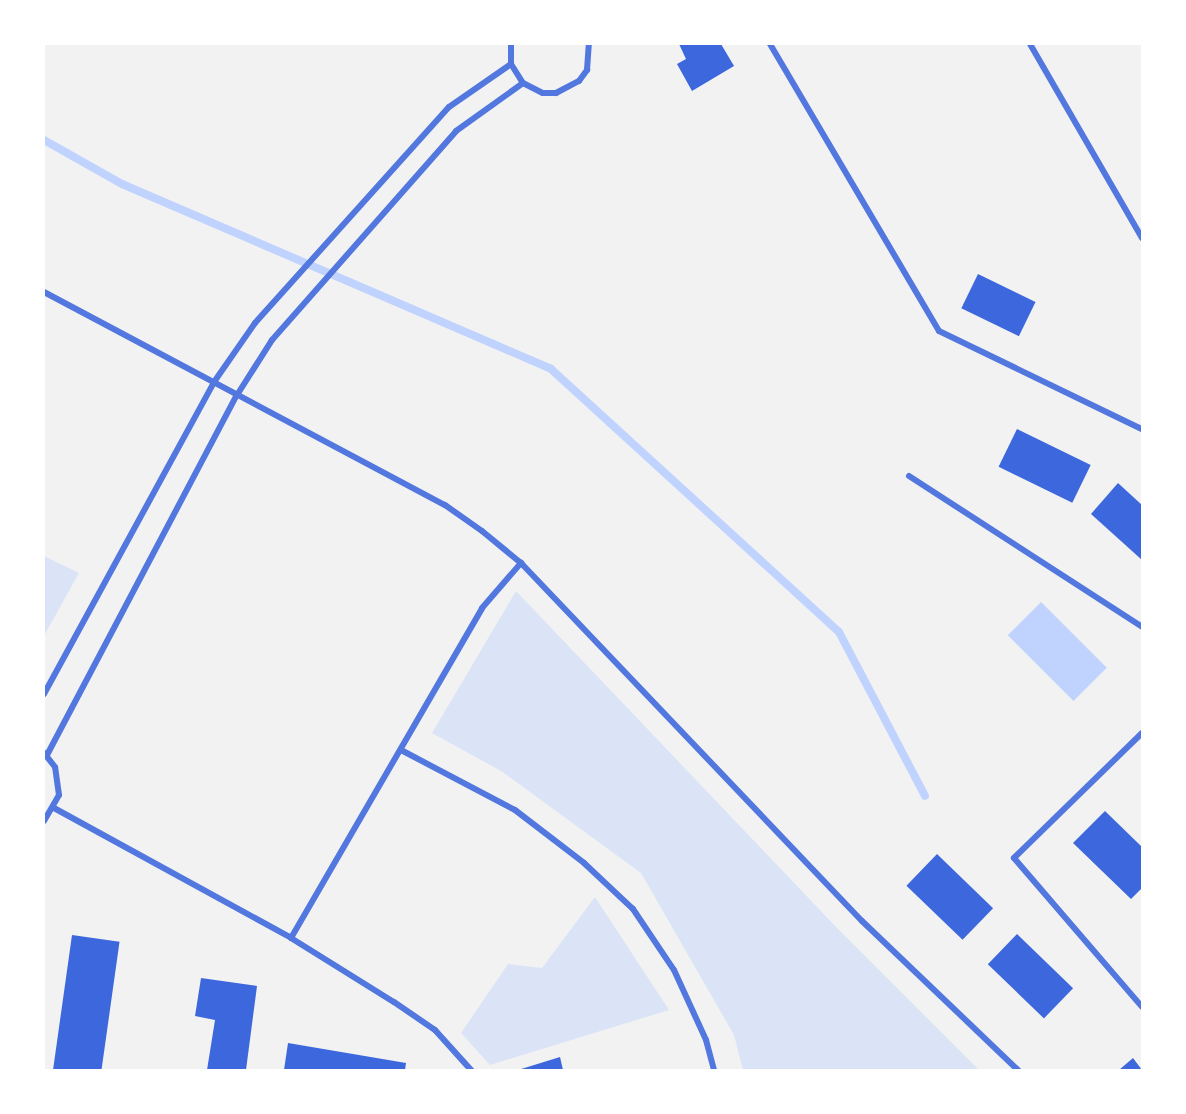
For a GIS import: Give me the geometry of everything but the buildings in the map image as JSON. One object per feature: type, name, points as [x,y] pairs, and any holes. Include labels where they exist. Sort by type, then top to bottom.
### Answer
[{"type":"street","points":[[511,44],[511,64],[523,83],[543,93],[569,89],[587,70],[590,44]]},
{"type":"street","points":[[770,44],[939,331],[1143,429]]},
{"type":"street","points":[[1030,44],[1143,238]]},
{"type":"street","points":[[44,694],[213,382],[255,323],[349,215],[449,107],[511,64]]},
{"type":"street","points":[[44,821],[54,808],[59,780],[45,754],[237,395],[272,340],[456,131],[523,83]]},
{"type":"street","points":[[44,292],[445,505],[521,563],[862,921],[1018,1071]]},
{"type":"street","points":[[909,476],[1143,627]]},
{"type":"street","points":[[291,938],[482,608],[521,563]]},
{"type":"street","points":[[1143,734],[1014,858],[1143,1007]]},
{"type":"street","points":[[401,750],[515,810],[584,864],[633,909],[674,970],[706,1040],[714,1071]]},
{"type":"street","points":[[54,808],[291,938],[435,1030],[471,1071]]},
{"type":"shaded area","points":[[44,556],[79,573],[44,636]]},
{"type":"shaded area","points":[[516,591],[839,930],[979,1070],[743,1070],[734,1035],[641,873],[501,771],[432,733]]},
{"type":"shaded area","points":[[595,897],[669,1010],[490,1065],[461,1033],[508,964],[542,968]]},
{"type":"water","points":[[1041,602],[1107,668],[1074,701],[1008,635]]},
{"type":"waterway","points":[[44,140],[122,184],[551,369],[839,632],[925,796]]}]
